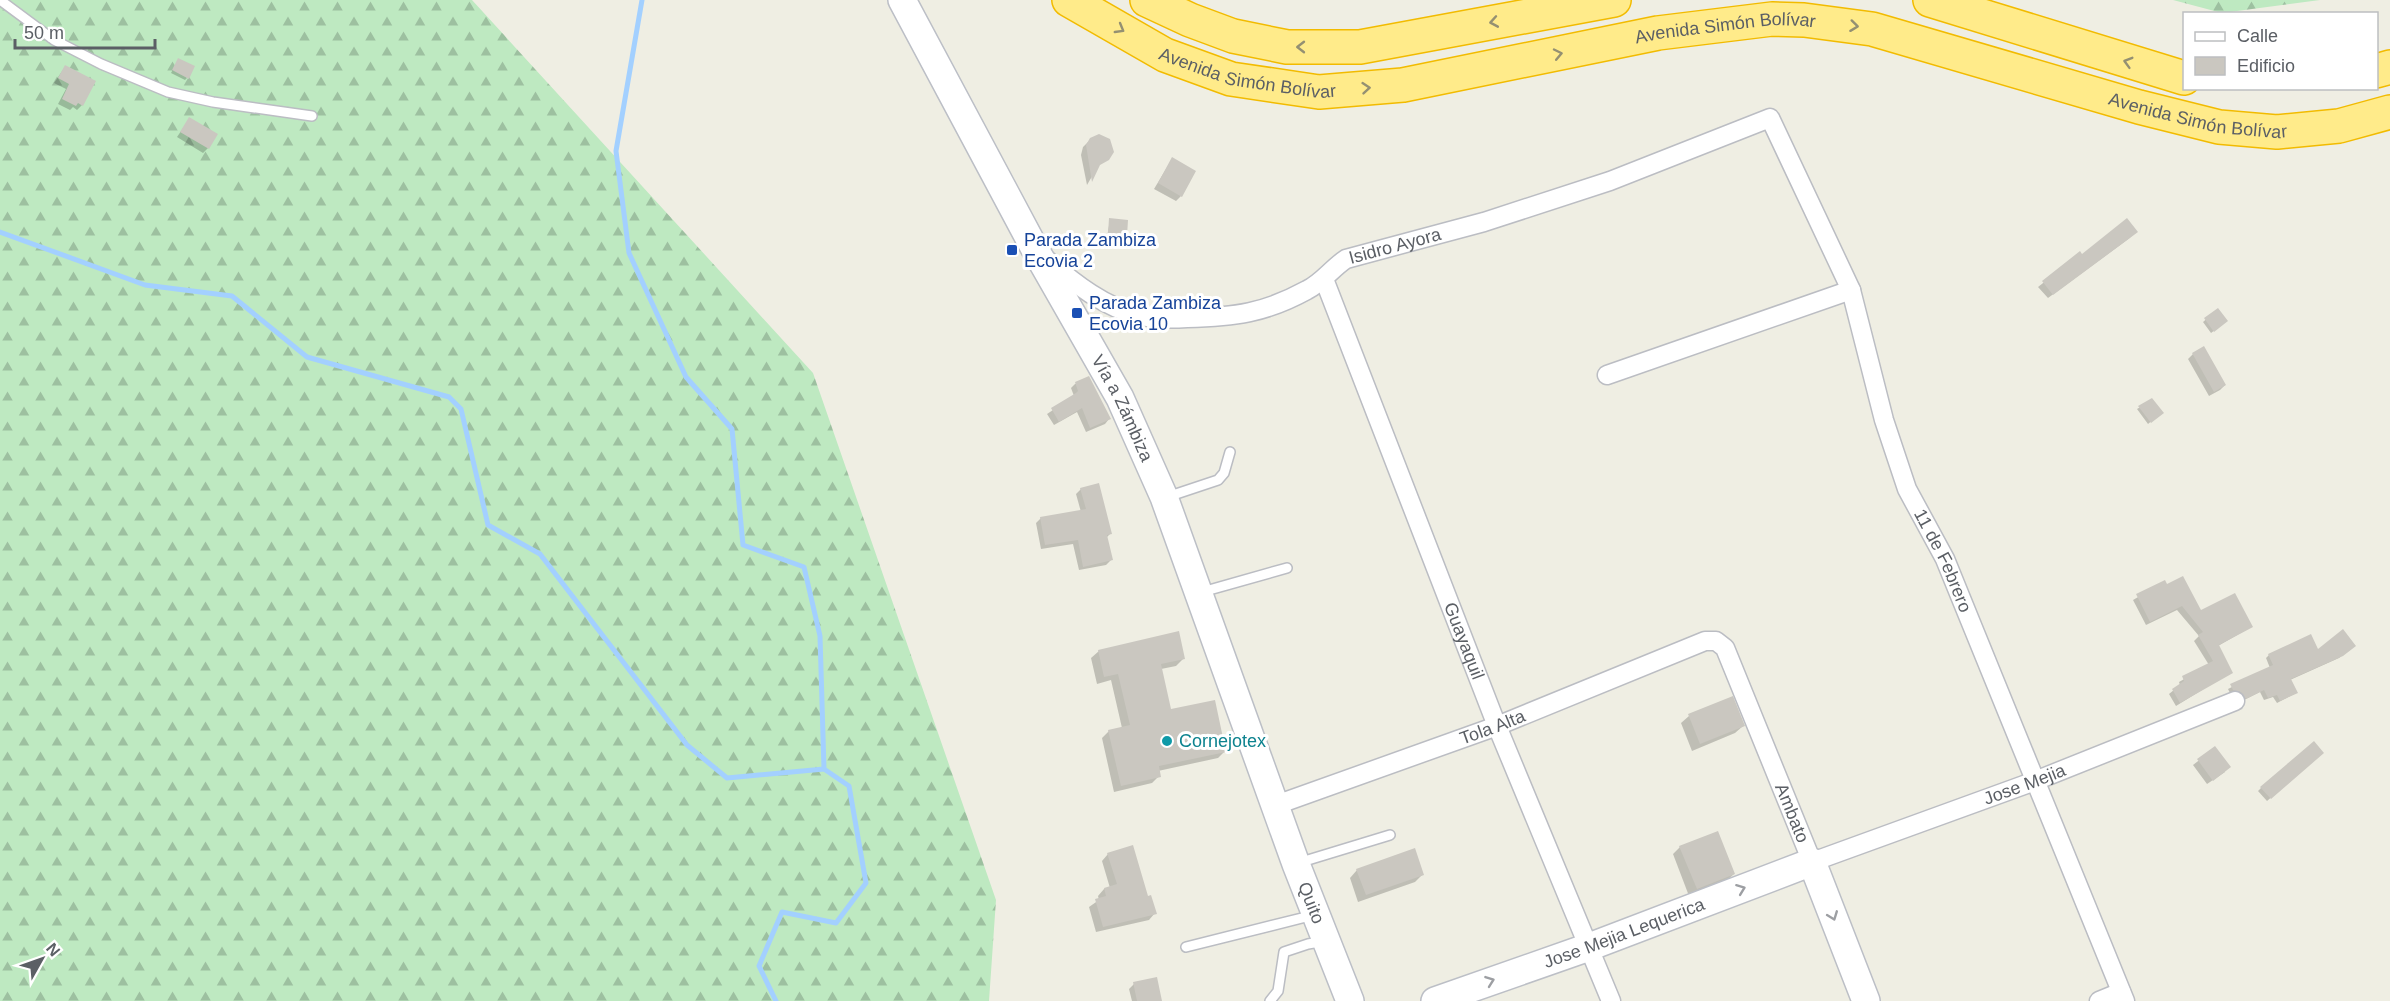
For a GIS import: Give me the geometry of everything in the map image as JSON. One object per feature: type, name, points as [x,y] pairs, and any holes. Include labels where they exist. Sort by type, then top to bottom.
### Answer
[{"type":"highway","name":"Avenida Simón Bolívar","points":[[1070,0],[1164,55],[1231,79],[1319,92],[1403,85],[1658,33],[1772,19],[1804,20],[1872,29],[2139,107],[2219,127],[2287,131],[2339,126],[2390,112]]},
{"type":"highway","name":"Avenida Simón Bolívar","points":[[1147,0],[1190,20],[1233,36],[1287,46],[1360,47],[1614,0]]},
{"type":"highway","name":"Avenida Simón Bolívar","points":[[1930,0],[2183,78]]},
{"type":"street","name":"Vía a Zámbiza","points":[[902,0],[1036,251],[1120,398],[1164,498],[1276,805]]},
{"type":"street","name":"Isidro Ayora","points":[[1036,251],[1091,293],[1108,303],[1142,316],[1178,319],[1228,318],[1258,312],[1308,290],[1324,279],[1332,268],[1346,259],[1484,222],[1610,181],[1770,118]]},
{"type":"street","name":"11 de Febrero","points":[[1770,118],[1851,290],[1884,420],[1907,489],[1945,560],[2123,997]]},
{"type":"street","name":"Guayaquil","points":[[1324,279],[1497,726],[1611,1001]]},
{"type":"street","points":[[1607,375],[1851,290]]},
{"type":"street","name":"Tola Alta","points":[[1276,805],[1497,726],[1705,641]]},
{"type":"street","name":"Ambato","points":[[1705,641],[1716,641],[1725,648],[1866,1001]]},
{"type":"street","name":"Jose Mejia","points":[[1812,862],[2035,781],[2235,701]]},
{"type":"street","name":"Quito","points":[[1276,805],[1296,864],[1350,1001]]},
{"type":"street","name":"Jose Mejia Lequerica","points":[[1435,1001],[1812,862]]},
{"type":"street","points":[[2099,1001],[2123,997]]},
{"type":"lane","points":[[0,0],[54,40],[100,64],[168,92],[213,102],[312,116]]},
{"type":"lane","points":[[1164,498],[1218,480],[1224,473],[1230,452]]},
{"type":"lane","points":[[1200,592],[1287,568]]},
{"type":"lane","points":[[1296,864],[1390,835]]},
{"type":"lane","points":[[1186,947],[1317,914]]},
{"type":"lane","points":[[1270,1001],[1278,991],[1284,952],[1308,944],[1327,941]]},
{"type":"green space","points":[[0,0],[472,0],[813,373],[996,900],[989,1001],[0,1001]]},
{"type":"green space","points":[[2173,0],[2320,0],[2230,12],[2218,12]]},
{"type":"building","points":[[178,58],[195,66],[189,79],[172,70]]},
{"type":"building","points":[[65,65],[96,81],[83,106],[78,103],[76,106],[62,99],[69,84],[58,78]]},
{"type":"building","points":[[189,117],[218,134],[209,149],[180,132]]},
{"type":"building","points":[[1099,134],[1110,139],[1114,152],[1109,160],[1100,165],[1092,182],[1086,145],[1090,138]]},
{"type":"building","points":[[1172,157],[1196,171],[1182,197],[1158,183]]},
{"type":"building","points":[[1109,218],[1128,220],[1127,236],[1108,235]]},
{"type":"building","points":[[2127,218],[2138,232],[2053,295],[2042,281],[2080,251],[2082,254]]},
{"type":"building","points":[[2218,308],[2228,321],[2214,332],[2204,318]]},
{"type":"building","points":[[2204,346],[2226,385],[2214,392],[2192,353]]},
{"type":"building","points":[[1089,376],[1111,419],[1090,428],[1082,408],[1059,422],[1051,408],[1076,393],[1078,391],[1075,382]]},
{"type":"building","points":[[2152,398],[2164,413],[2151,423],[2138,406]]},
{"type":"building","points":[[1099,483],[1112,534],[1107,535],[1113,560],[1083,567],[1078,540],[1045,545],[1040,517],[1086,509],[1080,488]]},
{"type":"building","points":[[2183,576],[2201,610],[2235,593],[2253,627],[2219,645],[2233,673],[2180,703],[2172,689],[2184,681],[2182,676],[2213,661],[2198,635],[2203,632],[2182,606],[2150,622],[2136,594],[2165,580],[2167,584]]},
{"type":"building","points":[[2343,629],[2356,646],[2343,656],[2291,679],[2298,693],[2280,701],[2277,695],[2268,698],[2264,690],[2246,699],[2241,692],[2233,690],[2230,684],[2273,665],[2268,654],[2311,634],[2318,649]]},
{"type":"building","points":[[1179,631],[1185,659],[1161,664],[1171,709],[1215,700],[1226,752],[1159,766],[1161,777],[1121,786],[1108,730],[1130,725],[1118,674],[1104,677],[1098,650]]},
{"type":"building","points":[[1733,696],[1745,726],[1700,744],[1688,714]]},
{"type":"building","points":[[2314,741],[2324,753],[2271,799],[2260,787]]},
{"type":"building","points":[[2215,746],[2231,767],[2213,781],[2197,759]]},
{"type":"building","points":[[1718,831],[1735,874],[1697,889],[1679,846]]},
{"type":"building","points":[[1133,845],[1148,896],[1151,895],[1157,914],[1103,927],[1095,899],[1106,896],[1104,888],[1117,884],[1107,853]]},
{"type":"building","points":[[1415,848],[1424,875],[1366,895],[1356,869]]},
{"type":"building","points":[[1157,977],[1162,1001],[1137,1001],[1133,982]]},
{"type":"waterway","points":[[642,0],[616,151],[629,253],[686,377],[732,429],[743,545],[804,567],[820,636],[824,769],[849,786],[866,883],[836,923],[782,912],[759,966],[776,1001]]},
{"type":"waterway","points":[[0,232],[145,285],[232,296],[307,357],[449,397],[461,409],[488,525],[540,554],[687,745],[727,778],[824,769]]},
{"type":"place","name":"Parada Zambiza Ecovia 2","points":[[1012,250]]},
{"type":"place","name":"Parada Zambiza Ecovia 10","points":[[1077,313]]},
{"type":"place","name":"Cornejotex","points":[[1167,741]]}]
